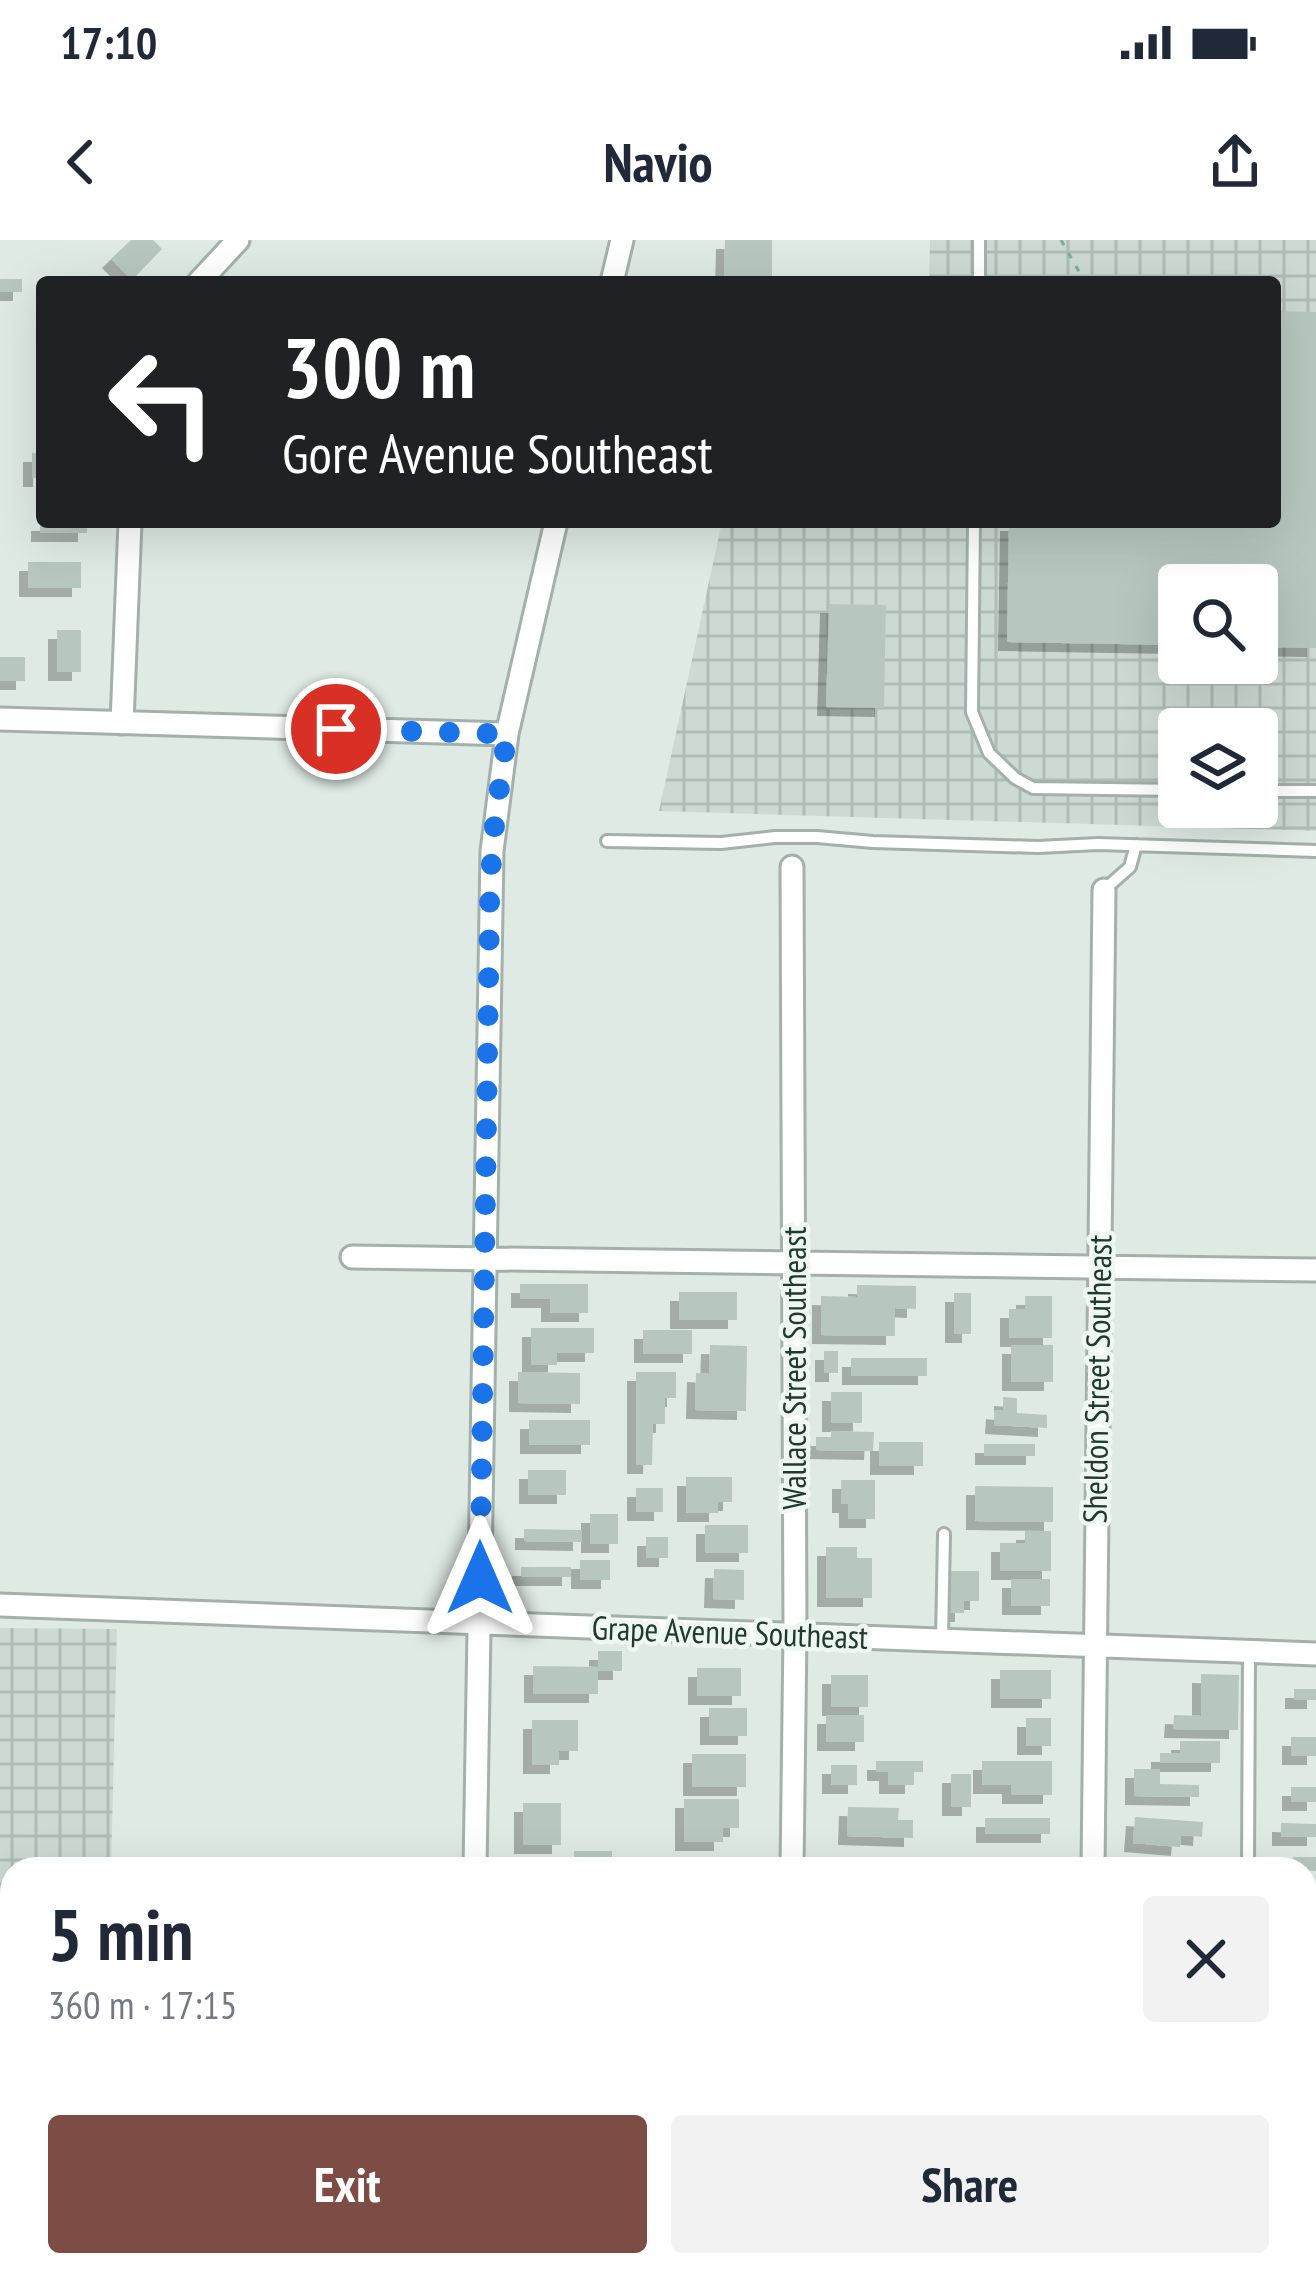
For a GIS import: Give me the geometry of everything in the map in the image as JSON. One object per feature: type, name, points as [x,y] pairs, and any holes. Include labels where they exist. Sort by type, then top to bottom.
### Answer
[{"type":"street","points":[[205,276],[238,240]]},
{"type":"street","points":[[613,276],[622,240]]},
{"type":"street","points":[[122,723],[130,528]]},
{"type":"street","points":[[475,1857],[490,880],[507,734],[555,528]]},
{"type":"street","points":[[0,719],[507,734]]},
{"type":"street","name":"Wallace Street Southeast","points":[[792,867],[792,1857]]},
{"type":"street","name":"Sheldon Street Southeast","points":[[1093,1857],[1104,890]]},
{"type":"street","points":[[352,1257],[1316,1270]]},
{"type":"street","name":"Grape Avenue Southeast","points":[[0,1605],[1316,1654]]},
{"type":"lane","points":[[979,276],[980,240]]},
{"type":"lane","points":[[974,528],[971,712],[989,753],[1033,788],[1158,790]]},
{"type":"lane","points":[[1278,790],[1316,791]]},
{"type":"lane","points":[[608,841],[721,843],[817,837],[1038,847],[1098,844],[1316,851]]},
{"type":"lane","points":[[1104,890],[1130,867],[1136,845]]},
{"type":"lane","points":[[942,1639],[944,1534]]},
{"type":"lane","points":[[1248,1857],[1249,1651]]},
{"type":"path","points":[[1061,240],[1082,276]]},
{"type":"shaded area","points":[[930,240],[1316,240],[1316,831],[1217,828],[1278,828],[1278,708],[1158,708],[1158,826],[659,811],[721,528],[1281,528],[1281,276],[929,276]]},
{"type":"shaded area","points":[[0,1628],[117,1629],[111,1857],[0,1857]]},
{"type":"building","points":[[131,240],[153,240],[162,249],[136,276],[128,276],[111,259]]},
{"type":"building","points":[[725,240],[772,240],[772,276],[724,276]]},
{"type":"building","points":[[0,279],[22,279],[22,292],[0,292]]},
{"type":"building","points":[[1281,311],[1316,312],[1316,648],[1278,647],[1278,564],[1158,564],[1158,645],[1007,642],[1009,528],[1281,528]]},
{"type":"building","points":[[32,453],[36,453],[36,478],[32,478]]},
{"type":"building","points":[[40,528],[87,528],[87,533],[40,533]]},
{"type":"building","points":[[28,562],[81,562],[81,588],[28,588]]},
{"type":"building","points":[[829,604],[886,605],[884,708],[826,707]]},
{"type":"building","points":[[57,630],[81,630],[81,672],[57,672]]},
{"type":"building","points":[[0,657],[25,657],[25,681],[0,681]]},
{"type":"building","points":[[520,1284],[588,1284],[588,1313],[550,1313],[550,1299],[520,1299]]},
{"type":"building","points":[[857,1285],[916,1286],[916,1309],[895,1308],[895,1336],[821,1335],[821,1296],[857,1297]]},
{"type":"building","points":[[679,1292],[737,1292],[737,1320],[679,1320]]},
{"type":"building","points":[[954,1293],[971,1293],[971,1334],[954,1334]]},
{"type":"building","points":[[1025,1296],[1052,1296],[1052,1338],[1009,1338],[1009,1309],[1025,1309]]},
{"type":"building","points":[[531,1328],[594,1328],[594,1353],[557,1353],[557,1365],[531,1365]]},
{"type":"building","points":[[643,1330],[692,1330],[692,1354],[643,1354]]},
{"type":"building","points":[[710,1345],[747,1346],[746,1411],[695,1410],[696,1373],[709,1374]]},
{"type":"building","points":[[1011,1345],[1053,1345],[1053,1382],[1011,1382]]},
{"type":"building","points":[[824,1351],[838,1351],[838,1373],[824,1373]]},
{"type":"building","points":[[851,1358],[927,1358],[927,1376],[851,1376]]},
{"type":"building","points":[[518,1372],[580,1373],[580,1404],[518,1403]]},
{"type":"building","points":[[636,1372],[676,1372],[676,1398],[665,1398],[665,1424],[653,1424],[652,1465],[636,1465]]},
{"type":"building","points":[[831,1392],[862,1392],[862,1423],[831,1423]]},
{"type":"building","points":[[1003,1397],[1017,1398],[1017,1413],[1047,1415],[1047,1428],[994,1425],[995,1410],[1003,1411]]},
{"type":"building","points":[[529,1420],[590,1420],[590,1445],[529,1445]]},
{"type":"building","points":[[831,1431],[874,1432],[873,1451],[816,1450],[816,1437],[831,1437]]},
{"type":"building","points":[[879,1442],[923,1442],[923,1466],[879,1466]]},
{"type":"building","points":[[984,1444],[1035,1444],[1035,1456],[984,1456]]},
{"type":"building","points":[[528,1470],[566,1470],[566,1495],[528,1495]]},
{"type":"building","points":[[686,1477],[732,1477],[732,1502],[718,1502],[718,1513],[686,1513]]},
{"type":"building","points":[[841,1480],[875,1480],[875,1519],[848,1519],[848,1504],[841,1504]]},
{"type":"building","points":[[975,1486],[1053,1487],[1053,1522],[975,1521]]},
{"type":"building","points":[[636,1488],[663,1488],[663,1512],[636,1512]]},
{"type":"building","points":[[590,1514],[618,1514],[618,1544],[590,1544]]},
{"type":"building","points":[[705,1525],[748,1525],[748,1553],[705,1553]]},
{"type":"building","points":[[524,1529],[582,1530],[582,1542],[524,1541]]},
{"type":"building","points":[[1025,1531],[1051,1531],[1051,1571],[1000,1571],[1000,1543],[1025,1543]]},
{"type":"building","points":[[646,1537],[668,1537],[668,1558],[646,1558]]},
{"type":"building","points":[[826,1547],[857,1547],[857,1558],[872,1558],[872,1598],[826,1598]]},
{"type":"building","points":[[580,1560],[610,1560],[610,1580],[580,1580]]},
{"type":"building","points":[[521,1567],[571,1567],[571,1577],[521,1577]]},
{"type":"building","points":[[714,1569],[744,1570],[744,1600],[713,1599]]},
{"type":"building","points":[[949,1571],[979,1571],[979,1601],[964,1601],[964,1613],[949,1613]]},
{"type":"building","points":[[1011,1579],[1050,1579],[1050,1606],[1011,1606]]},
{"type":"building","points":[[598,1651],[622,1651],[622,1671],[598,1671],[598,1694],[533,1694],[533,1666],[598,1667]]},
{"type":"building","points":[[697,1668],[741,1668],[741,1696],[697,1696]]},
{"type":"building","points":[[1000,1670],[1051,1670],[1051,1699],[1000,1699]]},
{"type":"building","points":[[1201,1674],[1239,1675],[1238,1730],[1173,1729],[1174,1715],[1201,1716]]},
{"type":"building","points":[[831,1675],[868,1675],[868,1707],[831,1707]]},
{"type":"building","points":[[1294,1689],[1316,1689],[1316,1700],[1294,1700]]},
{"type":"building","points":[[709,1708],[747,1708],[747,1736],[709,1736]]},
{"type":"building","points":[[826,1715],[864,1715],[864,1742],[826,1742]]},
{"type":"building","points":[[1026,1718],[1051,1718],[1051,1746],[1026,1746]]},
{"type":"building","points":[[532,1720],[578,1720],[578,1751],[559,1751],[559,1765],[532,1765]]},
{"type":"building","points":[[1291,1737],[1316,1737],[1316,1756],[1291,1756]]},
{"type":"building","points":[[1180,1741],[1220,1741],[1220,1763],[1160,1763],[1160,1753],[1180,1753]]},
{"type":"building","points":[[692,1754],[746,1754],[746,1787],[692,1787]]},
{"type":"building","points":[[876,1761],[923,1761],[923,1772],[914,1772],[914,1785],[888,1785],[888,1772],[876,1772]]},
{"type":"building","points":[[982,1761],[1052,1761],[1052,1795],[1011,1795],[1011,1785],[982,1785]]},
{"type":"building","points":[[831,1765],[857,1765],[857,1785],[831,1785]]},
{"type":"building","points":[[1134,1769],[1160,1769],[1160,1784],[1199,1785],[1199,1797],[1134,1796]]},
{"type":"building","points":[[951,1774],[971,1774],[971,1807],[951,1807]]},
{"type":"building","points":[[1291,1787],[1316,1787],[1316,1802],[1291,1802]]},
{"type":"building","points":[[684,1799],[739,1799],[739,1828],[723,1828],[723,1842],[684,1842]]},
{"type":"building","points":[[523,1803],[561,1803],[561,1845],[523,1845]]},
{"type":"building","points":[[848,1807],[899,1808],[898,1820],[913,1820],[913,1838],[847,1836]]},
{"type":"building","points":[[1135,1817],[1203,1822],[1202,1837],[1181,1835],[1180,1847],[1133,1843]]},
{"type":"building","points":[[985,1818],[1050,1818],[1050,1834],[985,1834]]},
{"type":"building","points":[[1281,1823],[1316,1824],[1316,1837],[1281,1837]]},
{"type":"building","points":[[574,1851],[612,1851],[612,1857],[574,1857]]},
{"type":"route","points":[[336,729],[507,734],[490,880],[480,1578]]}]
